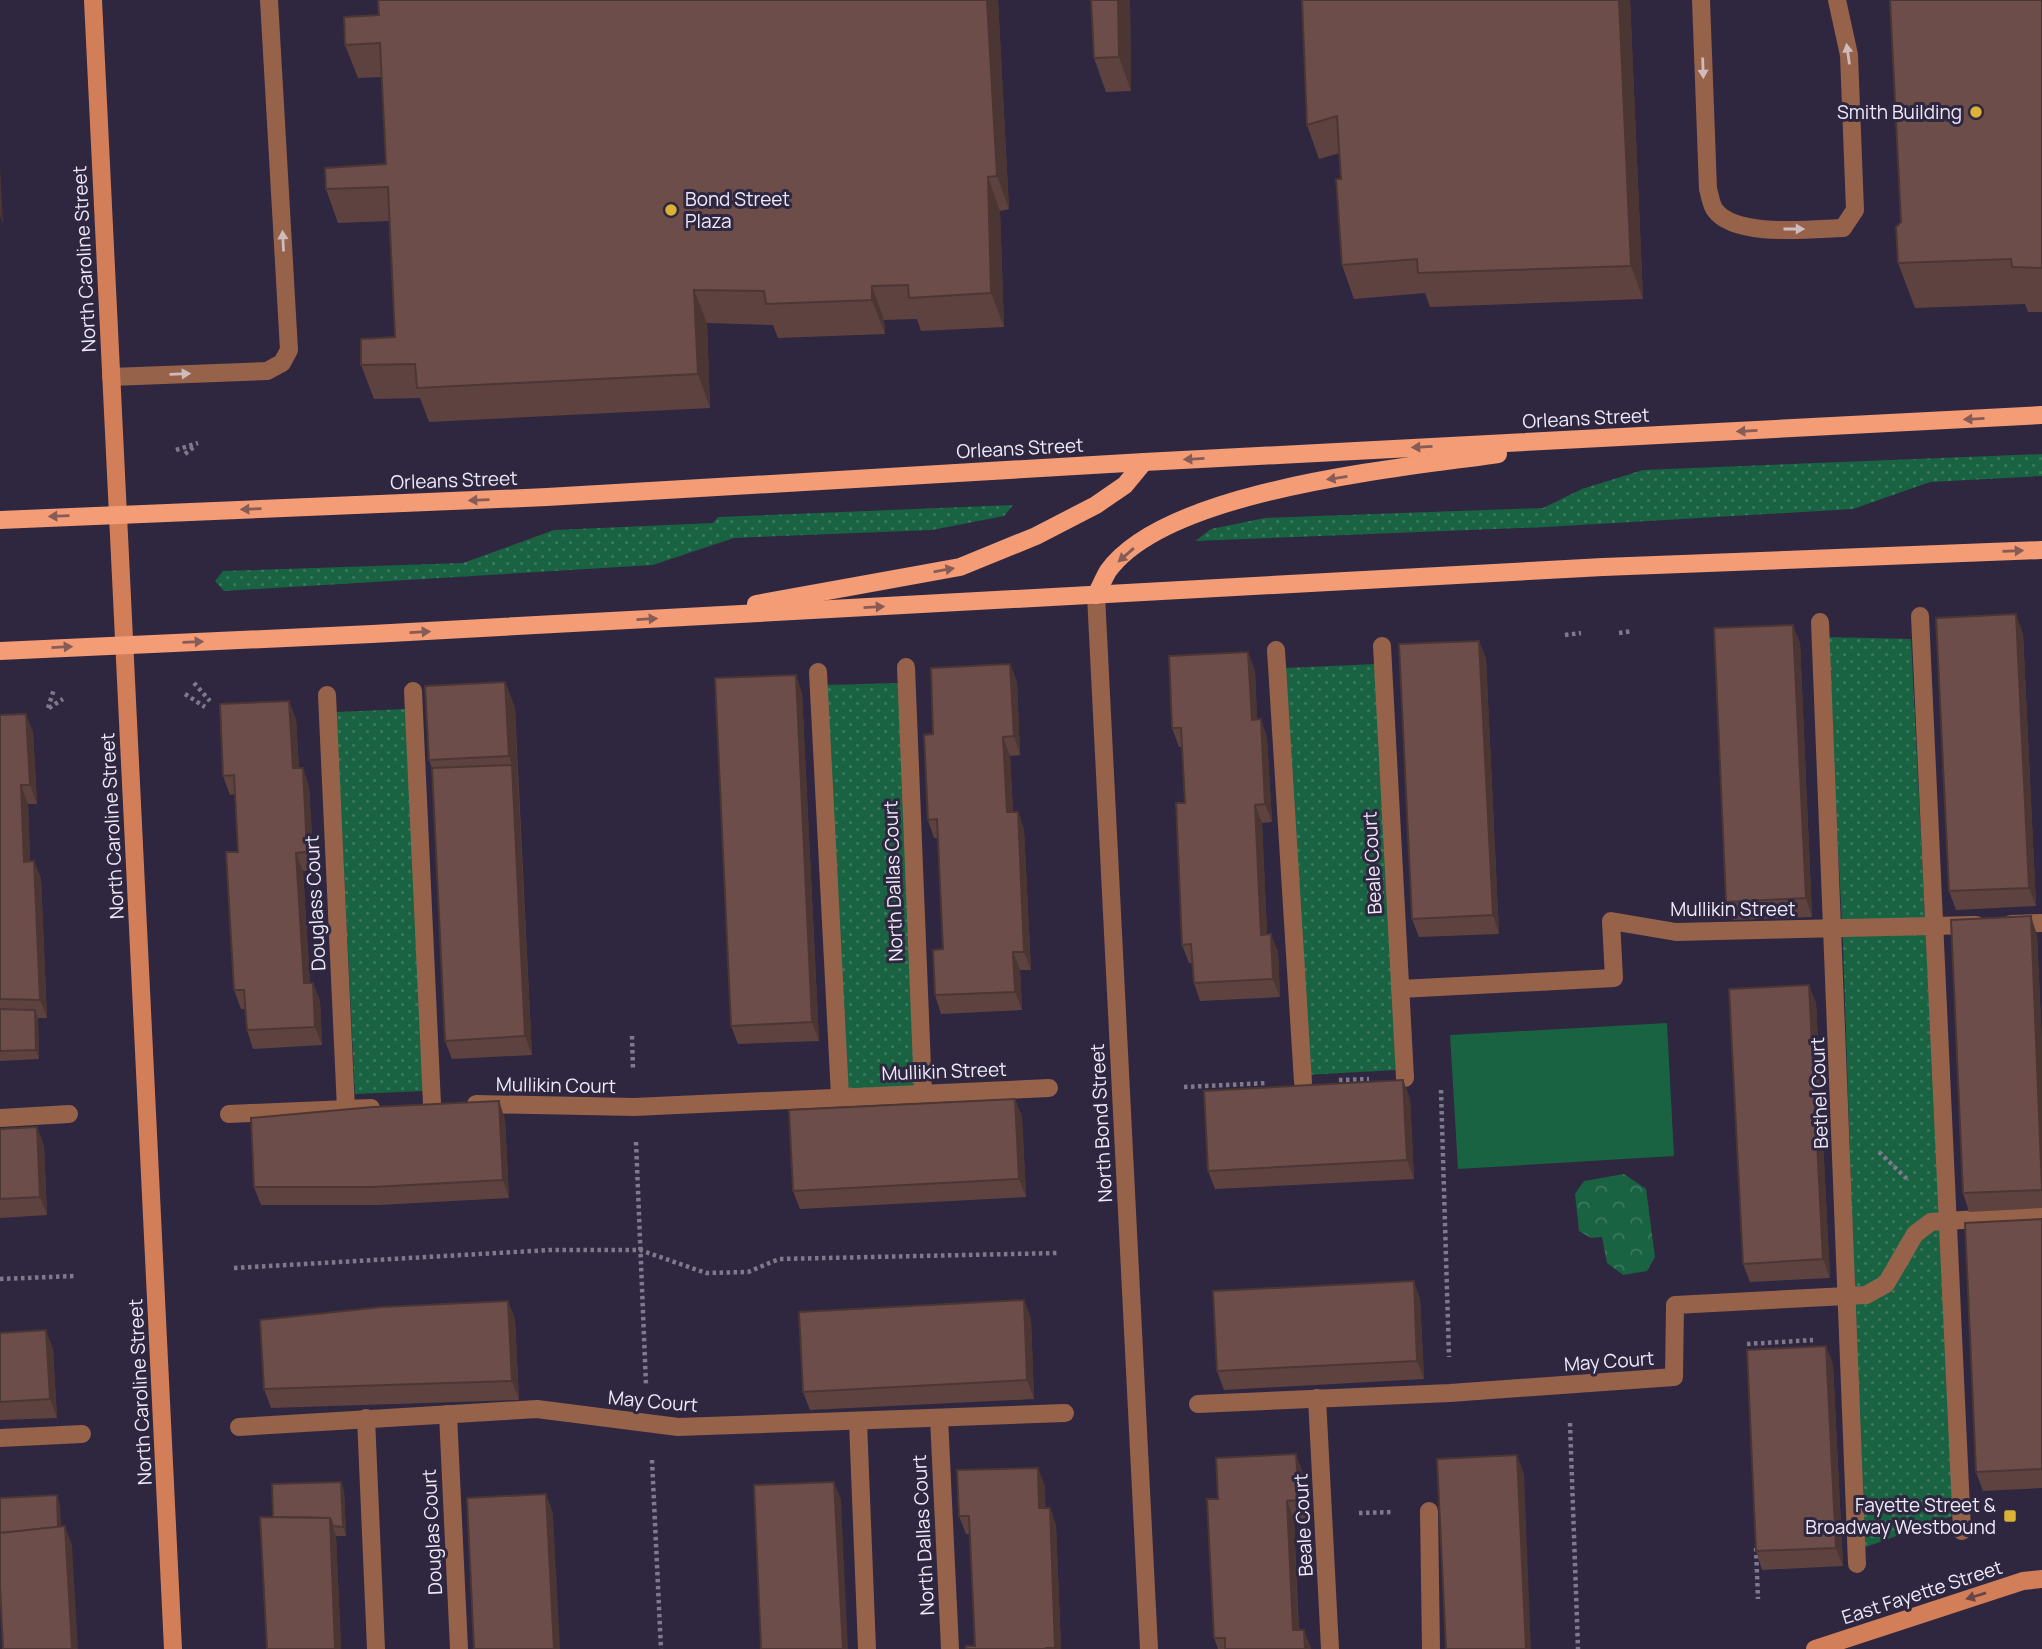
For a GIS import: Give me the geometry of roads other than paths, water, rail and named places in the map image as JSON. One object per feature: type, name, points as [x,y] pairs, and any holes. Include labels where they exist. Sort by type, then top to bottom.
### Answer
[{"type":"main road","name":"Orleans Street","points":[[0,520],[547,497],[1143,461],[2042,415]]},
{"type":"main road","points":[[1096,595],[1109,570],[1134,548],[1173,524],[1221,506],[1287,486],[1598,438]]},
{"type":"main road","points":[[684,617],[960,567],[1036,536],[1096,505],[1125,485],[1143,461]]},
{"type":"main road","points":[[0,650],[684,617],[1603,567],[2042,550]]},
{"type":"street","name":"North Caroline Street","points":[[93,0],[173,1649]]},
{"type":"street","points":[[111,377],[267,371],[282,363],[289,350],[269,0]]},
{"type":"street","points":[[1701,0],[1708,189],[1714,209],[1733,225],[1786,230],[1843,228],[1855,210],[1849,55],[1837,0]]},
{"type":"street","name":"North Bond Street","points":[[1096,595],[1149,1649]]},
{"type":"street","points":[[1920,616],[1962,1531]]},
{"type":"street","name":"Bethel Court","points":[[1820,622],[1857,1564]]},
{"type":"street","name":"Beale Court","points":[[1382,646],[1405,1078]]},
{"type":"street","points":[[1276,650],[1303,1082]]},
{"type":"street","name":"North Dallas Court","points":[[906,667],[923,1092]]},
{"type":"street","points":[[818,672],[840,1096]]},
{"type":"street","name":"Mullikin Court","points":[[412,691],[439,1104],[634,1107],[840,1096]]},
{"type":"street","name":"Douglass Court","points":[[327,695],[346,1109]]},
{"type":"street","name":"Mullikin Street","points":[[1400,989],[1614,978],[1611,921],[1676,932],[2042,923]]},
{"type":"street","name":"Mullikin Street","points":[[840,1096],[1049,1088]]},
{"type":"street","points":[[229,1114],[395,1106]]},
{"type":"street","points":[[0,1118],[69,1114]]},
{"type":"street","name":"May Court","points":[[1198,1404],[1450,1392],[1675,1377],[1675,1305],[1866,1296],[1886,1284],[1915,1234],[1931,1222],[2042,1215]]},
{"type":"street","name":"Beale Court","points":[[1317,1398],[1330,1649]]},
{"type":"street","name":"May Court","points":[[239,1427],[537,1409],[678,1427],[1065,1413]]},
{"type":"street","name":"Douglas Court","points":[[448,1414],[459,1649]]},
{"type":"street","points":[[366,1418],[376,1649]]},
{"type":"street","name":"North Dallas Court","points":[[939,1418],[950,1649]]},
{"type":"street","points":[[858,1422],[867,1649]]},
{"type":"street","points":[[0,1438],[82,1434]]},
{"type":"street","points":[[1429,1511],[1431,1649]]},
{"type":"street","name":"East Fayette Street","points":[[1815,1649],[2023,1581],[2042,1579]]},
{"type":"place","name":"Smith Building","points":[[1976,112]]},
{"type":"place","name":"Bond Street Plaza","points":[[671,210]]},
{"type":"place","name":"Fayette Street & Broadway Westbound","points":[[2010,1516]]}]
